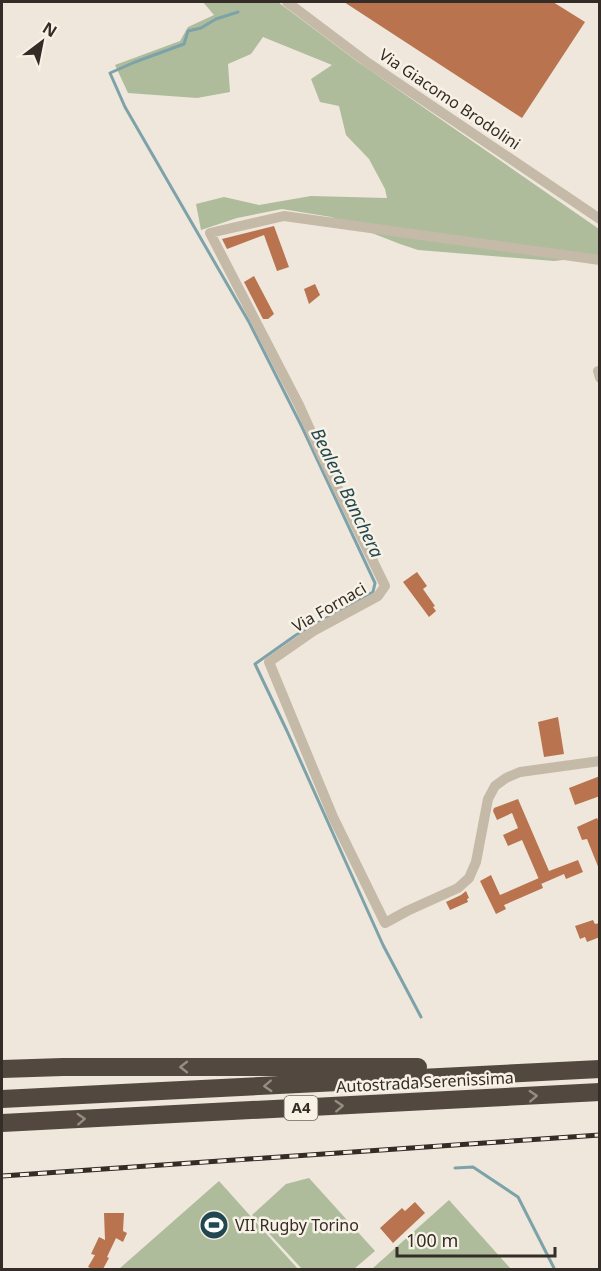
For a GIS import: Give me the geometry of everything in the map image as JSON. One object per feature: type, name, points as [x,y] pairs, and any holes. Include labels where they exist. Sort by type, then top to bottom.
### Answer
[{"type":"highway","points":[[2,1069],[87,1067],[600,1068]]},
{"type":"highway","name":"Autostrada Serenissima","points":[[2,1099],[600,1068]]},
{"type":"highway","name":"Autostrada Serenissima","points":[[2,1124],[600,1092]]},
{"type":"highway","points":[[2,1133],[39,1122]]},
{"type":"street","name":"Via Giacomo Brodolini","points":[[287,2],[368,63],[600,219]]},
{"type":"street","name":"Via Fornaci","points":[[600,260],[284,216],[210,233],[299,405],[384,586],[378,596],[315,630],[268,662],[333,817],[385,923],[407,910],[458,888],[469,878],[476,862],[488,799],[495,786],[520,772],[600,761]]},
{"type":"green space","points":[[203,2],[278,2],[358,62],[599,229],[599,256],[554,261],[418,250],[331,217],[282,209],[237,218],[201,230],[196,204],[224,197],[259,205],[311,196],[387,198],[385,189],[369,159],[346,135],[339,106],[320,102],[311,79],[332,65],[263,37],[251,54],[228,64],[230,92],[197,98],[128,93],[115,65],[180,41],[188,27],[214,15]]},
{"type":"green space","points":[[309,1178],[375,1251],[354,1269],[302,1269],[252,1215],[286,1184]]},
{"type":"green space","name":"VII Rugby Torino","points":[[219,1181],[298,1269],[119,1269]]},
{"type":"green space","points":[[449,1200],[511,1269],[373,1268]]},
{"type":"building","points":[[344,2],[553,2],[585,22],[522,118]]},
{"type":"building","points":[[274,226],[289,267],[277,271],[264,235],[227,249],[222,239]]},
{"type":"building","points":[[254,276],[274,314],[268,319],[263,319],[244,282]]},
{"type":"building","points":[[315,284],[320,295],[309,304],[304,289]]},
{"type":"building","points":[[417,572],[427,586],[423,589],[435,606],[433,607],[436,611],[429,617],[403,582]]},
{"type":"building","points":[[558,717],[564,754],[544,757],[538,722]]},
{"type":"building","points":[[600,776],[600,796],[575,805],[569,788]]},
{"type":"building","points":[[518,799],[549,871],[578,860],[583,872],[566,879],[564,874],[541,884],[522,840],[508,846],[503,835],[518,828],[512,813],[497,820],[493,811],[494,808]]},
{"type":"building","points":[[597,818],[600,824],[599,869],[587,839],[582,840],[577,827]]},
{"type":"building","points":[[491,875],[500,895],[539,878],[543,888],[504,905],[506,909],[496,914],[480,881]]},
{"type":"building","points":[[466,891],[468,902],[450,910],[446,902]]},
{"type":"building","points":[[593,920],[595,924],[600,923],[600,937],[587,942],[585,937],[580,939],[575,926]]},
{"type":"building","points":[[415,1202],[425,1213],[393,1243],[380,1228],[402,1208],[405,1211]]},
{"type":"building","points":[[104,1213],[124,1213],[123,1231],[127,1233],[123,1242],[116,1238],[103,1269],[93,1269],[88,1267],[95,1255],[91,1254],[99,1237],[105,1240]]},
{"type":"waterway","name":"Bealera Banchera","points":[[238,12],[216,19],[201,28],[188,31],[184,44],[110,73],[125,107],[249,322],[302,427],[375,583],[373,592],[296,635],[255,664],[383,945],[421,1017]]},
{"type":"waterway","name":"Bealera Banchera","points":[[455,1168],[473,1167],[518,1197],[555,1270]]},
{"type":"railway","points":[[2,1176],[600,1135]]},
{"type":"place","name":"VII Rugby Torino","points":[[214,1225]]}]
